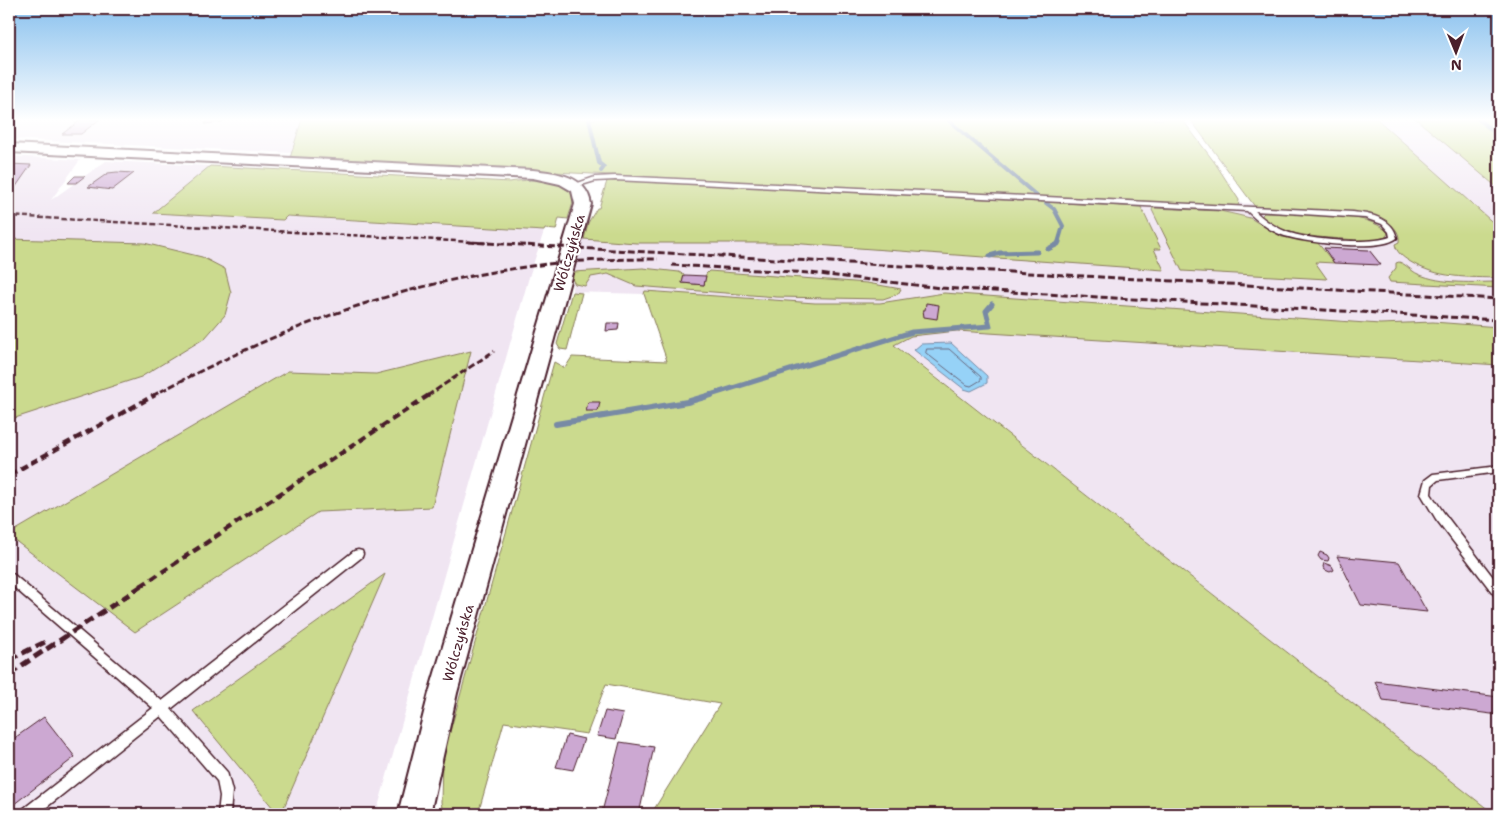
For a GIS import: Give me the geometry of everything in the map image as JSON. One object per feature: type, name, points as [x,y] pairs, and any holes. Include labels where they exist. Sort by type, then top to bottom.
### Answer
[{"type":"street","points":[[196,157],[526,174],[551,176],[575,185]]},
{"type":"street","name":"Wólczyńska","points":[[414,814],[444,693],[584,204],[583,196],[575,185]]},
{"type":"lane","points":[[575,185],[594,179],[615,178],[1361,215],[1384,223],[1393,231],[1394,238],[1378,243],[1300,237],[1265,224],[1250,210]]},
{"type":"lane","points":[[1499,469],[1436,477],[1428,483],[1426,494],[1440,516],[1499,593]]},
{"type":"lane","points":[[28,814],[358,554]]},
{"type":"lane","points":[[9,577],[162,708],[222,777],[226,787],[227,803],[224,814]]},
{"type":"shaded area","points":[[9,157],[80,160],[51,200],[106,161],[210,166],[154,212],[283,220],[287,216],[544,231],[529,277],[376,814],[9,814]]},
{"type":"shaded area","points":[[1420,157],[1462,157],[1499,189],[1499,228]]},
{"type":"shaded area","points":[[608,167],[1217,199],[1239,203],[1385,210],[1449,277],[1499,278],[1499,814],[1494,814],[894,344],[911,336],[646,298],[644,294],[572,292],[573,272],[588,223],[597,208],[599,208],[607,181]]},
{"type":"green space","points":[[1211,157],[1239,200],[1238,207],[1159,204],[290,158]]},
{"type":"green space","points":[[1218,157],[1420,157],[1499,228],[1499,278],[1453,276],[1420,267],[1398,252],[1395,244],[1399,242],[1397,231],[1389,223],[1367,213],[1256,208]]},
{"type":"green space","points":[[1462,157],[1499,157],[1499,189]]},
{"type":"green space","points":[[210,166],[510,182],[526,180],[546,182],[565,187],[571,193],[573,202],[568,219],[559,218],[556,230],[545,229],[544,231],[287,216],[283,220],[153,213]]},
{"type":"green space","points":[[607,181],[1141,207],[1161,249],[1154,249],[1164,270],[789,243],[636,243],[584,239],[588,223],[597,208],[599,208]]},
{"type":"green space","points":[[1153,208],[1220,211],[1250,218],[1282,237],[1317,242],[1334,263],[1315,262],[1327,279],[1182,271],[1152,210]]},
{"type":"green space","points":[[1264,213],[1349,217],[1366,220],[1388,233],[1386,237],[1375,240],[1302,235],[1272,225],[1263,219],[1262,215]]},
{"type":"green space","points":[[9,239],[144,243],[202,257],[225,269],[231,293],[225,315],[205,338],[141,377],[9,420]]},
{"type":"green space","points":[[1399,262],[1415,273],[1428,278],[1458,282],[1499,282],[1499,288],[1390,282],[1388,278],[1396,268],[1396,263]]},
{"type":"green space","points":[[643,268],[679,272],[684,275],[682,283],[704,285],[706,274],[709,271],[867,283],[901,289],[898,294],[883,299],[777,297],[636,286],[608,274],[591,277],[585,286],[575,284],[572,279],[573,272]]},
{"type":"green space","points":[[645,291],[815,303],[880,303],[944,293],[1380,324],[1433,322],[1499,327],[1499,365],[957,331],[911,336],[894,345],[1494,814],[651,814],[720,704],[606,684],[587,734],[504,722],[478,814],[443,814],[441,802],[442,760],[554,362],[565,368],[572,357],[667,361],[644,294]]},
{"type":"green space","points":[[572,292],[582,293],[567,350],[560,349],[557,344]]},
{"type":"green space","points":[[471,351],[432,507],[318,512],[135,632],[9,536],[9,534],[288,371],[376,374]]},
{"type":"green space","points":[[385,574],[281,814],[278,814],[193,711]]},
{"type":"water","points":[[951,343],[987,376],[987,383],[971,391],[964,389],[914,350],[921,344]]},
{"type":"building","points":[[9,164],[31,165],[10,195],[9,195]]},
{"type":"building","points":[[108,173],[134,173],[112,190],[88,187]]},
{"type":"building","points":[[75,176],[85,176],[76,183],[68,183]]},
{"type":"building","points":[[1324,248],[1369,250],[1381,265],[1334,263]]},
{"type":"building","points":[[684,275],[706,276],[704,285],[682,283]]},
{"type":"building","points":[[926,303],[939,305],[937,319],[924,317],[923,310],[925,310]]},
{"type":"building","points":[[607,323],[619,323],[618,330],[606,331]]},
{"type":"building","points":[[588,402],[600,402],[598,411],[586,411]]},
{"type":"building","points":[[1320,552],[1327,555],[1328,561],[1321,560],[1318,556]]},
{"type":"building","points":[[1337,556],[1399,562],[1427,612],[1361,605]]},
{"type":"building","points":[[1324,563],[1332,566],[1334,570],[1330,572],[1325,570],[1323,567]]},
{"type":"building","points":[[1375,681],[1499,697],[1499,715],[1383,700]]},
{"type":"building","points":[[605,711],[623,714],[616,739],[597,736]]},
{"type":"building","points":[[44,717],[75,757],[9,808],[9,742]]},
{"type":"building","points":[[567,735],[584,739],[573,770],[556,767]]},
{"type":"building","points":[[620,742],[654,747],[639,814],[602,812]]},
{"type":"waterway","points":[[598,157],[599,163],[604,167],[601,171]]},
{"type":"waterway","points":[[992,157],[1037,196]]},
{"type":"waterway","points":[[1046,203],[1054,209],[1063,226],[1058,243]]},
{"type":"waterway","points":[[1048,249],[1059,242]]},
{"type":"waterway","points":[[990,256],[1000,253],[1037,252]]},
{"type":"waterway","points":[[707,396],[912,332],[990,326],[986,311],[992,304]]},
{"type":"waterway","points":[[556,424],[687,402],[711,395]]},
{"type":"railway","points":[[9,216],[490,243]]},
{"type":"railway","points":[[468,242],[1499,299]]},
{"type":"railway","points":[[152,396],[200,371],[296,328],[393,295],[443,282],[548,264],[658,259]]},
{"type":"railway","points":[[672,265],[810,273],[941,288],[1499,320]]},
{"type":"railway","points":[[427,396],[494,351]]},
{"type":"railway","points":[[9,475],[155,395]]},
{"type":"railway","points":[[141,586],[429,395]]},
{"type":"railway","points":[[9,674],[143,585]]},
{"type":"railway","points":[[9,660],[49,640]]}]
